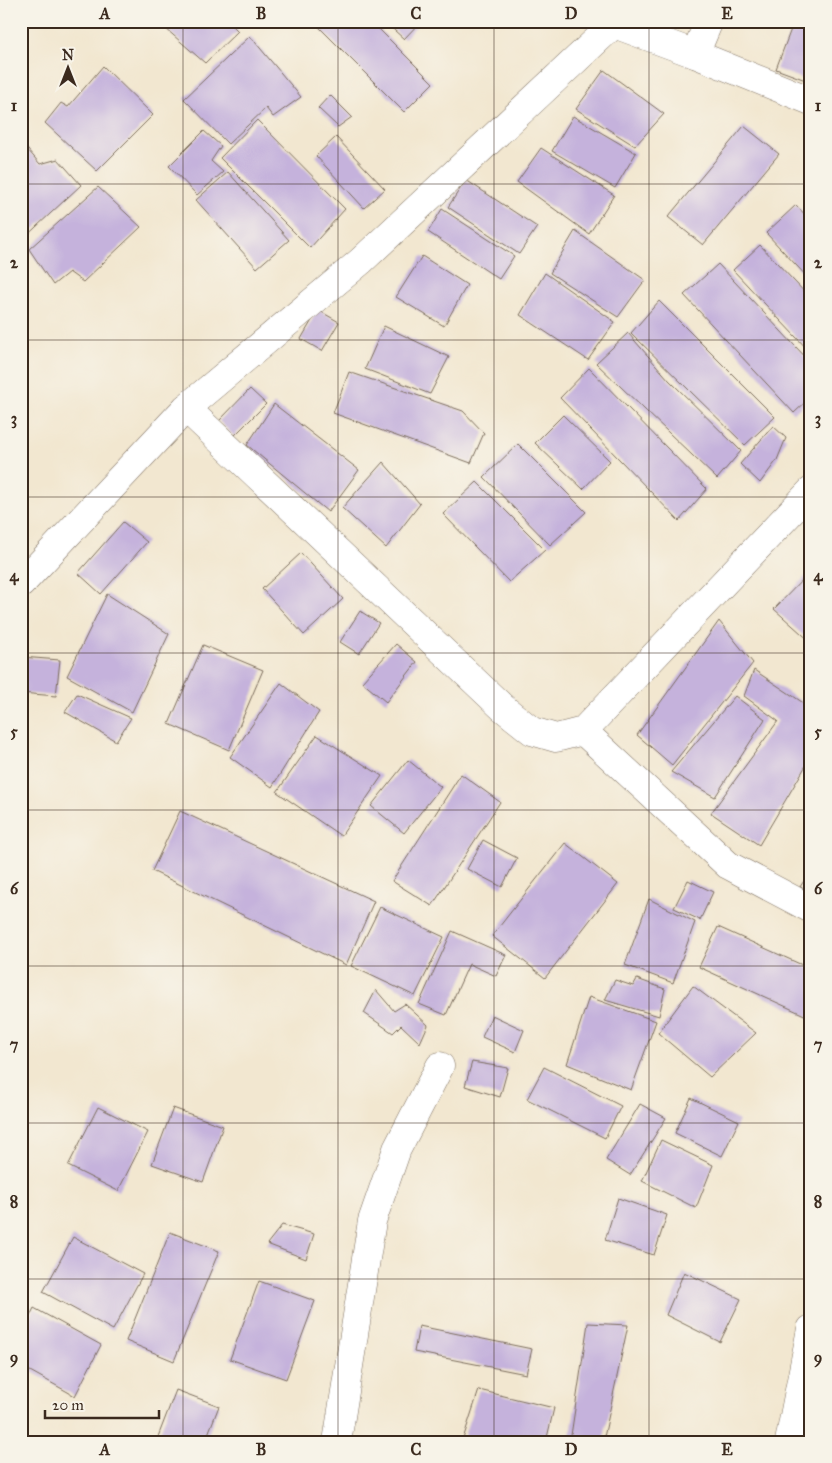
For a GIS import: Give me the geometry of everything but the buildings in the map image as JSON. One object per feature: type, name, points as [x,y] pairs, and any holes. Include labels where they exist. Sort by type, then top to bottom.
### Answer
[{"type":"street","points":[[695,54],[709,21]]},
{"type":"street","points":[[21,584],[186,408],[361,261],[610,23],[695,54],[811,102]]},
{"type":"street","points":[[186,408],[502,708],[532,731],[556,738],[583,731],[811,490]]},
{"type":"street","points":[[583,731],[728,865],[811,908]]},
{"type":"street","points":[[337,1442],[372,1221],[397,1149],[440,1066]]},
{"type":"street","points":[[789,1442],[811,1329]]}]
